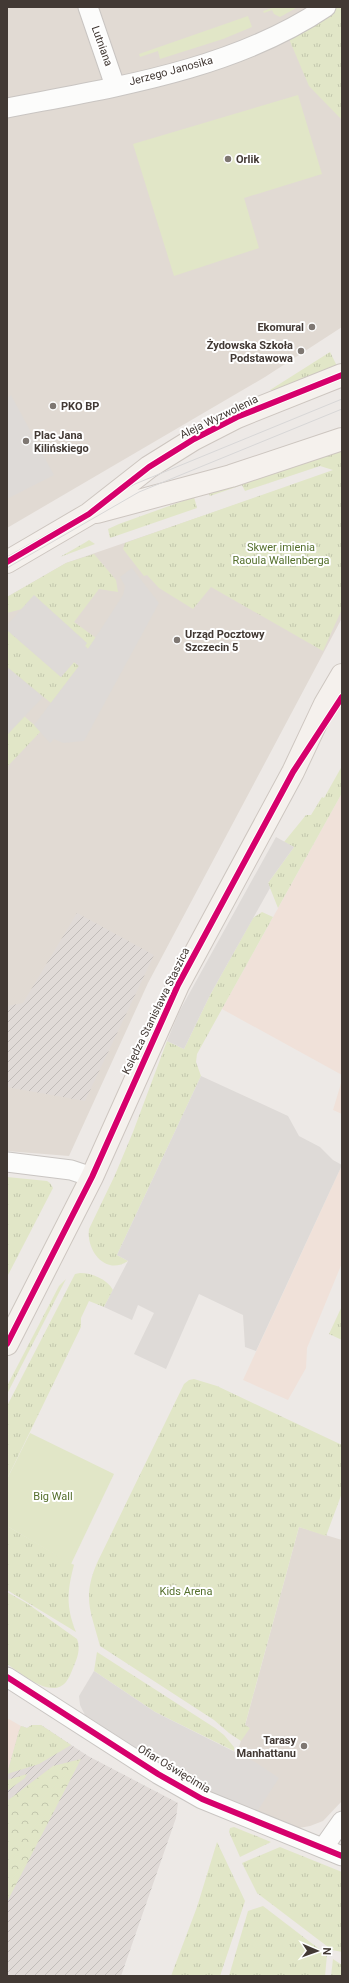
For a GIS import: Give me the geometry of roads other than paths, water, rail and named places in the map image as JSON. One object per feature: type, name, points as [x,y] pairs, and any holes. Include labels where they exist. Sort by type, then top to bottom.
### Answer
[{"type":"street","name":"Lutniana","points":[[88,7],[115,86]]},
{"type":"street","name":"Jerzego Janosika","points":[[7,108],[115,86],[189,68],[239,52],[290,29],[326,7]]},
{"type":"street","name":"Aleja Wyzwolenia","points":[[7,562],[103,506],[166,456],[194,439],[237,417],[342,375]]},
{"type":"street","name":"Aleja Wyzwolenia","points":[[103,506],[231,476],[342,439]]},
{"type":"street","name":"Księdza Stanisława Staszica","points":[[7,1344],[92,1177],[178,985],[293,772],[325,704],[342,675]]},
{"type":"street","name":"Księdza Stanisława Staszica","points":[[293,772],[342,697]]},
{"type":"street","points":[[7,1162],[71,1170],[92,1177]]},
{"type":"street","name":"Ofiar Oświęcimia","points":[[7,1677],[158,1774],[202,1799],[342,1856]]},
{"type":"street","points":[[323,1848],[342,1821]]},
{"type":"tram line","points":[[7,557],[135,484],[342,399]]},
{"type":"tram line","points":[[7,568],[139,492],[342,409]]},
{"type":"place","name":"Orlik","points":[[228,159]]},
{"type":"place","name":"Ekomural","points":[[312,327]]},
{"type":"place","name":"Żydowska Szkoła Podstawowa","points":[[301,351]]},
{"type":"place","name":"PKO BP","points":[[53,406]]},
{"type":"place","name":"Plac Jana Kilińskiego","points":[[26,441]]},
{"type":"place","name":"Urząd Pocztowy Szczecin 5","points":[[177,640]]},
{"type":"place","name":"Tarasy Manhattanu","points":[[304,1746]]},
{"type":"park label","name":"Skwer imienia Raoula Wallenberga","points":[[281,553]]},
{"type":"park label","name":"Big Wall","points":[[53,1496]]},
{"type":"park label","name":"Kids Arena","points":[[186,1591]]}]
